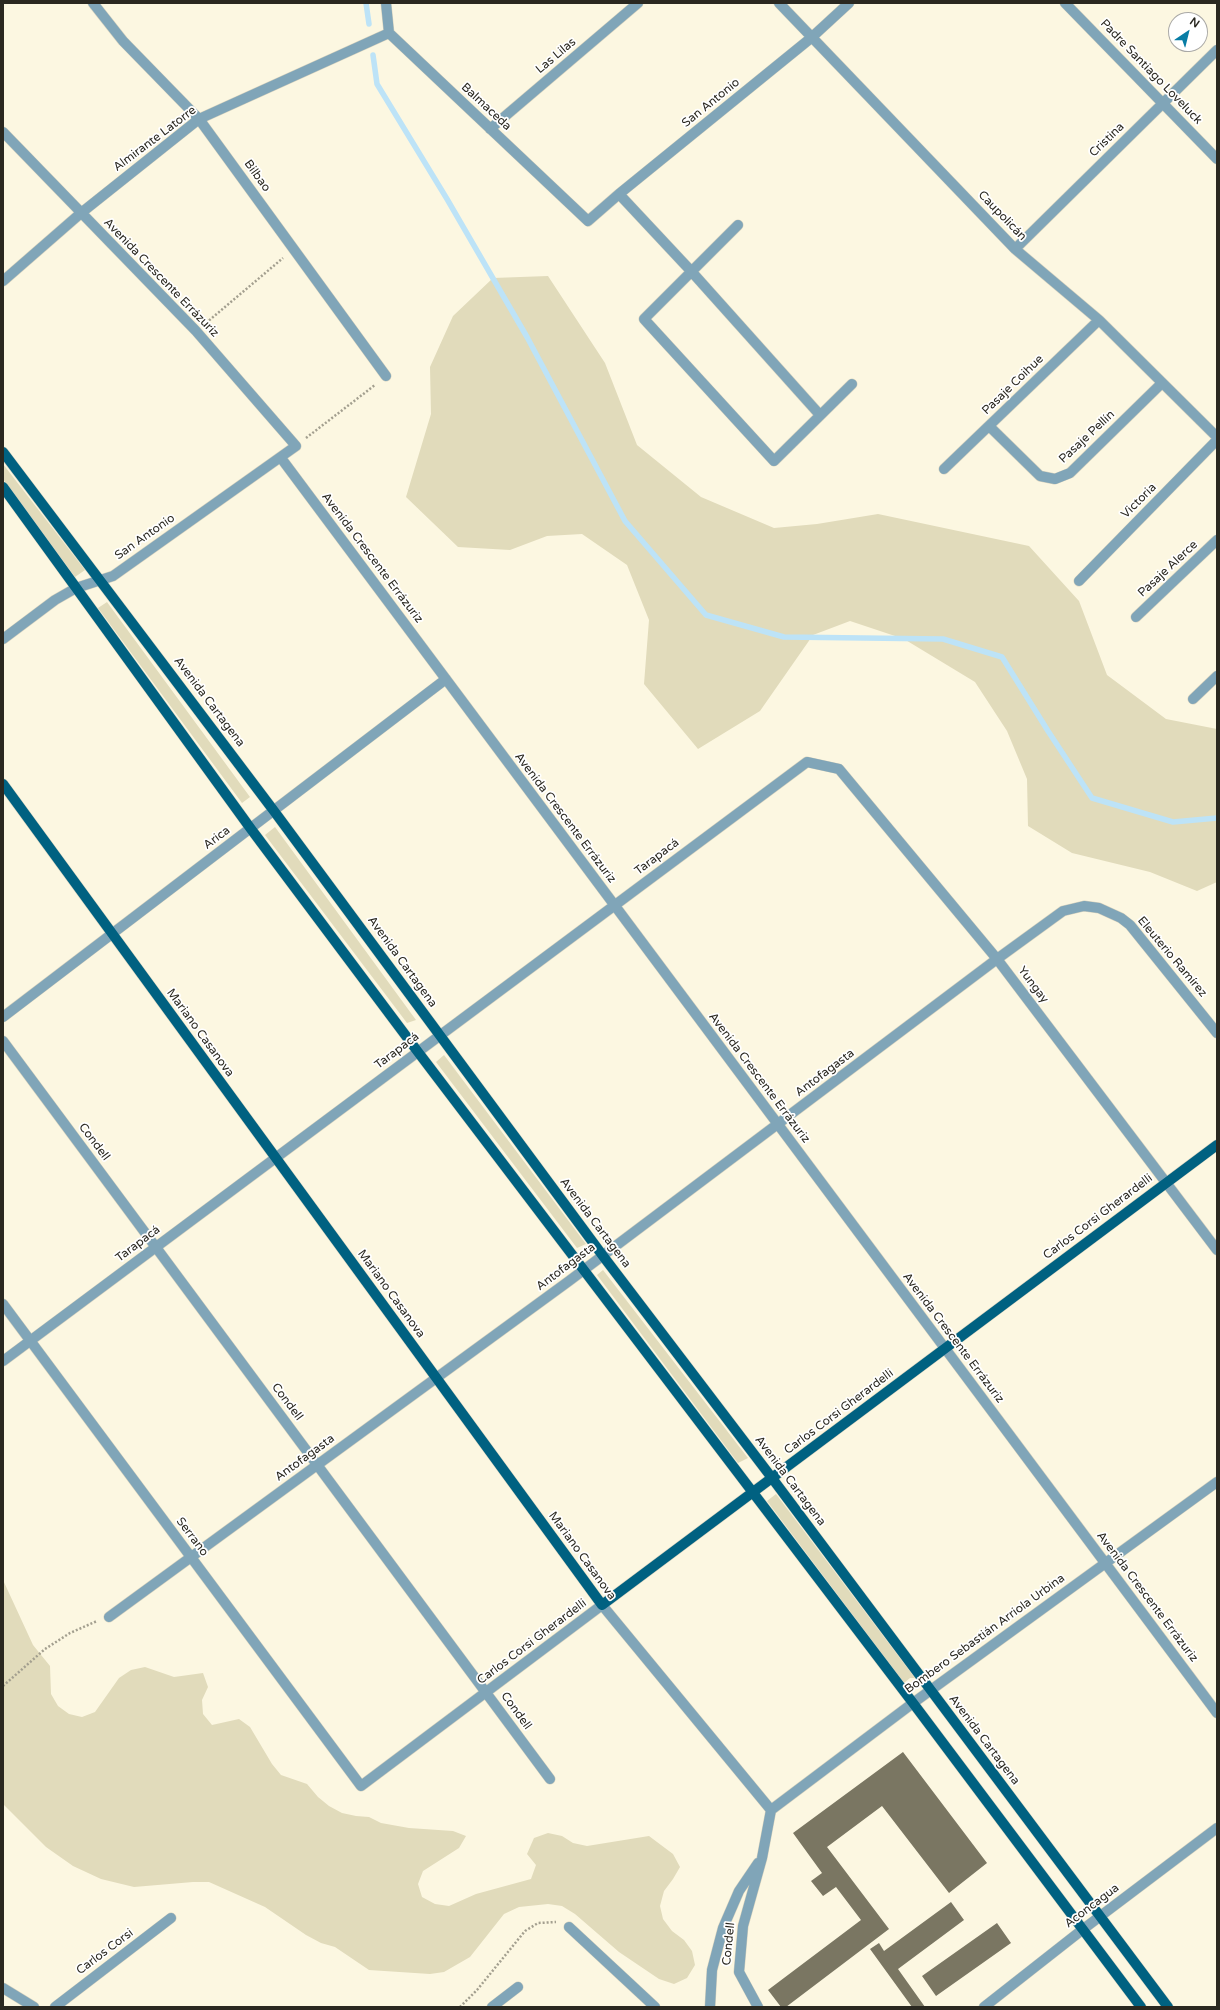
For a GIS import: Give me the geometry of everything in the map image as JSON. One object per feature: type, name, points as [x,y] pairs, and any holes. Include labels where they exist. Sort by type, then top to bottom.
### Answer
[{"type":"main road","name":"Avenida Cartagena","points":[[3,452],[274,811],[603,1256],[772,1478],[1168,2007]]},
{"type":"main road","points":[[3,487],[251,829],[752,1493],[913,1703],[1140,2007]]},
{"type":"main road","name":"Mariano Casanova","points":[[3,784],[602,1605]]},
{"type":"main road","name":"Carlos Corsi Gherardelli","points":[[602,1605],[1217,1145]]},
{"type":"street","name":"Bilbao","points":[[93,3],[123,41],[199,119],[386,376]]},
{"type":"street","points":[[386,3],[389,33]]},
{"type":"street","name":"Las Lilas","points":[[490,129],[638,3]]},
{"type":"street","name":"Caupolicán","points":[[779,3],[1015,249],[1099,320],[1217,439]]},
{"type":"street","name":"San Antonio","points":[[588,221],[619,194],[811,38],[849,3]]},
{"type":"street","name":"Padre Santiago Loveluck","points":[[1065,3],[1217,159]]},
{"type":"street","name":"Almirante Latorre","points":[[3,281],[81,213],[199,119],[389,33]]},
{"type":"street","name":"Balmaceda","points":[[389,33],[588,221]]},
{"type":"street","name":"Cristina","points":[[1015,249],[1217,50]]},
{"type":"street","name":"Avenida Crescente Errázuriz","points":[[3,132],[196,331],[296,446]]},
{"type":"street","points":[[619,194],[691,271],[820,415]]},
{"type":"street","points":[[738,225],[644,319],[774,461],[852,384]]},
{"type":"street","name":"Pasaje Coihue","points":[[944,469],[1099,320]]},
{"type":"street","name":"Pasaje Pellín","points":[[989,426],[1034,471],[1047,479],[1055,479],[1062,477],[1073,470],[1162,383]]},
{"type":"street","name":"Victoria","points":[[1079,581],[1217,439]]},
{"type":"street","name":"San Antonio","points":[[3,639],[55,600],[76,588],[113,576],[296,446]]},
{"type":"street","name":"Avenida Crescente Errázuriz","points":[[281,458],[1217,1714]]},
{"type":"street","name":"Pasaje Alerce","points":[[1136,617],[1217,540]]},
{"type":"street","points":[[1193,699],[1217,676]]},
{"type":"street","name":"Arica","points":[[3,1017],[446,679]]},
{"type":"street","name":"Tarapacá","points":[[3,1361],[807,762]]},
{"type":"street","name":"Yungay","points":[[807,762],[839,769],[997,959],[1167,1181],[1217,1250]]},
{"type":"street","name":"Eleuterio Ramírez","points":[[1054,917],[1063,911],[1084,906],[1099,908],[1120,918],[1139,934],[1217,1033]]},
{"type":"street","name":"Antofagasta","points":[[108,1617],[437,1379],[1054,917]]},
{"type":"street","name":"Condell","points":[[3,1041],[550,1779]]},
{"type":"street","name":"Serrano","points":[[3,1304],[361,1786]]},
{"type":"street","name":"Bombero Sebastián Arriola Urbina","points":[[771,1810],[930,1690],[1217,1482]]},
{"type":"street","name":"Carlos Corsi Gherardelli","points":[[361,1786],[602,1605]]},
{"type":"street","name":"Mariano Casanova","points":[[602,1605],[771,1810]]},
{"type":"street","name":"Condell","points":[[758,2007],[739,1972],[743,1926],[762,1858],[771,1810]]},
{"type":"street","name":"Aconcagua","points":[[984,2007],[1100,1916],[1217,1828]]},
{"type":"street","points":[[710,2007],[712,1970],[723,1928],[739,1891],[762,1858]]},
{"type":"street","name":"Carlos Corsi","points":[[55,2007],[171,1918]]},
{"type":"street","points":[[569,1927],[655,2007]]},
{"type":"street","points":[[492,2007],[518,1987]]},
{"type":"street","points":[[3,1988],[34,2007]]},
{"type":"path","points":[[196,331],[294,249]]},
{"type":"path","points":[[296,446],[386,376]]},
{"type":"path","points":[[3,1686],[45,1649],[70,1634],[108,1617]]},
{"type":"path","points":[[460,2007],[477,1990],[525,1931],[531,1926],[546,1922],[562,1923],[569,1927]]},
{"type":"shaded area","points":[[548,276],[605,363],[637,445],[701,497],[774,528],[817,524],[878,514],[1029,546],[1079,601],[1107,675],[1166,719],[1217,729],[1217,882],[1197,891],[1150,872],[1072,853],[1028,826],[1027,779],[1007,731],[975,682],[904,639],[850,621],[813,635],[760,711],[698,749],[644,684],[649,620],[627,565],[582,534],[547,536],[510,550],[458,547],[406,497],[431,414],[430,367],[453,316],[493,278]]},
{"type":"shaded area","points":[[3,464],[85,570],[75,577],[3,479]]},
{"type":"shaded area","points":[[107,602],[250,797],[242,803],[98,608]]},
{"type":"shaded area","points":[[275,827],[416,1020],[407,1023],[265,835]]},
{"type":"shaded area","points":[[444,1055],[586,1244],[577,1248],[436,1062]]},
{"type":"shaded area","points":[[603,1270],[748,1458],[738,1463],[597,1275]]},
{"type":"shaded area","points":[[776,1494],[915,1678],[910,1678],[904,1683],[767,1501]]},
{"type":"shaded area","points":[[3,1580],[33,1645],[50,1666],[51,1694],[58,1706],[69,1714],[82,1717],[95,1712],[119,1678],[131,1670],[145,1667],[174,1677],[203,1673],[208,1687],[202,1700],[203,1714],[212,1725],[239,1719],[250,1727],[272,1764],[281,1775],[307,1784],[318,1797],[329,1806],[342,1813],[369,1817],[381,1823],[409,1828],[453,1831],[466,1836],[459,1848],[423,1871],[418,1884],[422,1897],[435,1904],[449,1906],[476,1894],[531,1879],[536,1865],[527,1854],[534,1838],[548,1833],[562,1836],[573,1843],[587,1846],[649,1836],[673,1854],[680,1867],[664,1891],[660,1906],[663,1919],[672,1931],[684,1940],[692,1951],[695,1965],[687,1978],[674,1984],[659,1979],[619,1952],[575,1914],[562,1906],[548,1904],[519,1907],[504,1914],[470,1957],[444,1972],[430,1974],[369,1970],[335,1947],[321,1943],[306,1935],[265,1907],[209,1882],[134,1887],[101,1879],[73,1866],[46,1847],[3,1804]]},
{"type":"building","points":[[903,1752],[987,1863],[949,1893],[882,1806],[827,1847],[889,1929],[786,2007],[781,2007],[768,1990],[861,1920],[836,1887],[823,1896],[811,1881],[822,1873],[793,1833]]},
{"type":"building","points":[[951,1902],[964,1920],[898,1969],[925,2007],[912,2007],[870,1949],[879,1943],[884,1951]]},
{"type":"building","points":[[997,1923],[1011,1943],[936,1996],[922,1976]]},
{"type":"waterway","points":[[366,3],[369,24]]},
{"type":"waterway","points":[[373,55],[377,84],[447,199],[527,337],[625,521],[706,615],[784,637],[943,639],[1002,657],[1092,798],[1173,822],[1217,818]]}]
